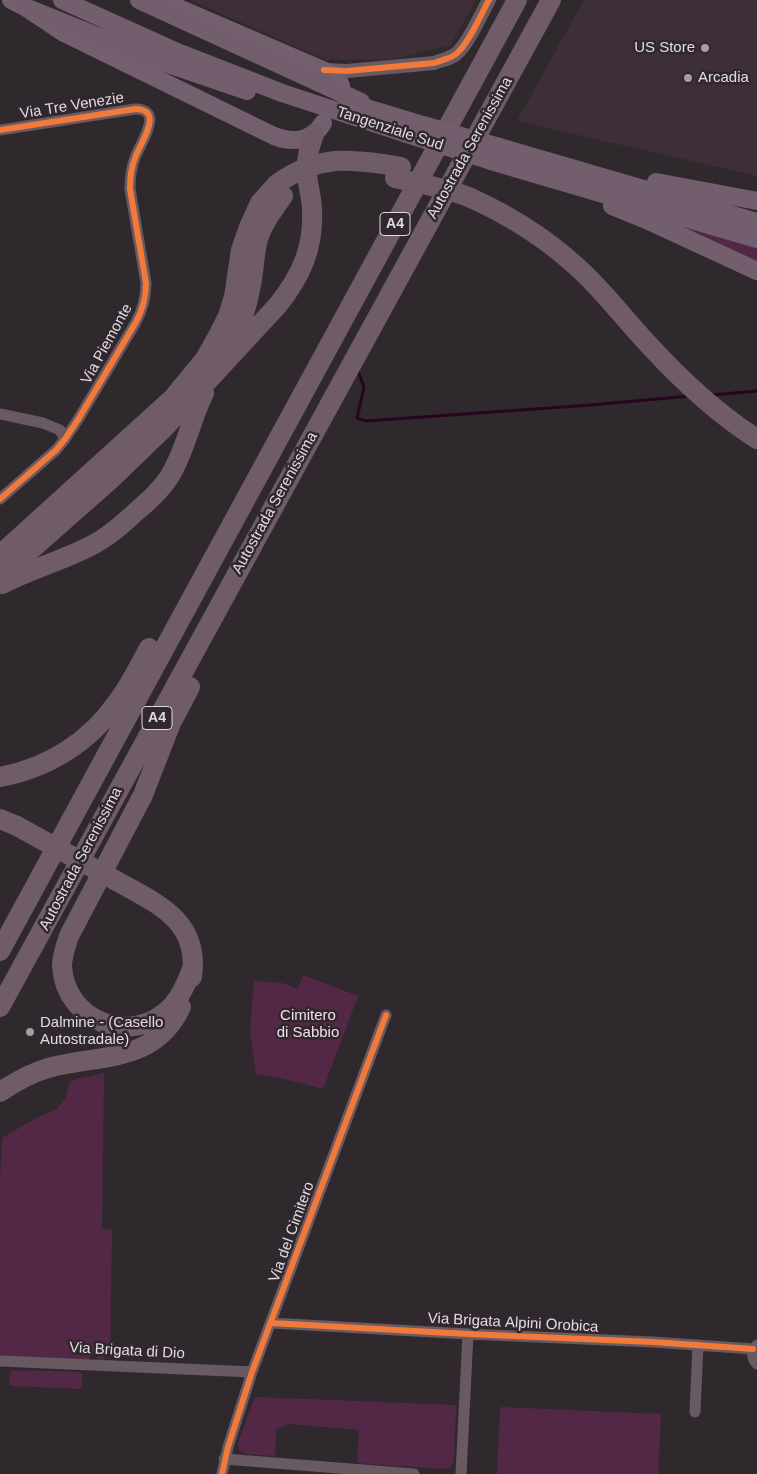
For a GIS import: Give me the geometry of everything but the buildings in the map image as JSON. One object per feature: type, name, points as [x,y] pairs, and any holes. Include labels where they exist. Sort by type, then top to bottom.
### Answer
[{"type":"highway","name":"Tangenziale Sud","points":[[62,0],[177,52],[282,93],[495,154],[558,180],[757,238]]},
{"type":"highway","name":"Tangenziale Sud","points":[[92,0],[141,24],[231,63],[306,90],[403,119],[419,131]]},
{"type":"highway","points":[[139,0],[219,38],[403,119]]},
{"type":"highway","name":"Autostrada Serenissima","points":[[0,951],[517,0]]},
{"type":"highway","name":"Autostrada Serenissima","points":[[0,1007],[551,0]]},
{"type":"highway","points":[[18,4],[162,62],[220,83],[264,96],[282,93]]},
{"type":"highway","points":[[0,576],[122,469],[175,418],[292,288],[308,254],[312,230],[312,209],[307,162],[309,147],[318,129]]},
{"type":"highway","name":"Tangenziale Sud","points":[[495,154],[552,163],[757,222]]},
{"type":"highway","points":[[0,555],[172,399],[205,359],[228,316],[234,296],[241,250],[249,226],[260,203],[280,190],[299,170],[313,165],[335,167],[352,160],[373,162],[398,173],[434,174],[461,182],[474,194],[522,213],[555,235],[602,276],[683,365],[729,408],[755,428]]},
{"type":"highway","points":[[552,163],[757,201]]},
{"type":"highway","points":[[558,180],[580,194],[651,222],[757,271]]},
{"type":"highway","points":[[0,585],[95,544],[120,527],[165,484],[184,446],[202,398],[231,346],[244,312],[251,285],[258,239],[280,190]]},
{"type":"highway","points":[[193,966],[180,996],[160,1017],[140,1026],[117,1027],[92,1018],[83,1010],[70,991],[65,980],[62,965],[73,927],[143,795],[177,711],[267,542],[316,429]]},
{"type":"highway","points":[[0,777],[34,768],[62,754],[95,728],[110,712],[122,696],[216,533],[273,448]]},
{"type":"highway","points":[[0,1092],[27,1076],[42,1070],[120,1056],[150,1043],[164,1032],[180,1011],[189,988],[193,966],[189,940],[178,921],[164,908],[9,822]]},
{"type":"main road","points":[[160,0],[324,70],[335,76],[341,86]]},
{"type":"main road","points":[[18,4],[64,32],[274,136],[284,140],[296,141],[318,129]]},
{"type":"street","points":[[324,70],[341,71],[434,62],[456,54],[464,44],[489,0]]},
{"type":"street","points":[[341,86],[347,76],[359,69]]},
{"type":"street","name":"Via Tre Venezie","points":[[0,130],[135,109],[142,109],[147,112]]},
{"type":"street","name":"Via Piemonte","points":[[0,499],[56,450],[65,439],[132,329],[144,302],[146,283],[130,183],[134,160],[149,127],[150,120],[147,112]]},
{"type":"street","points":[[0,414],[37,421],[60,430],[65,439]]},
{"type":"street","name":"Via del Cimitero","points":[[222,1474],[224,1459],[252,1372],[386,1015]]},
{"type":"street","name":"Via Brigata Alpini Orobica","points":[[271,1323],[755,1347],[752,1356],[757,1364]]},
{"type":"street","points":[[461,1474],[468,1334]]},
{"type":"street","points":[[696,1412],[698,1345]]},
{"type":"street","name":"Via Brigata di Dio","points":[[0,1361],[252,1372]]},
{"type":"street","points":[[224,1459],[414,1474]]},
{"type":"shaded area","points":[[190,0],[476,0],[451,45],[395,59],[326,60]]},
{"type":"shaded area","points":[[584,0],[757,0],[757,176],[517,121]]},
{"type":"green space","points":[[638,212],[757,246],[757,265]]},
{"type":"green space","name":"Cimitero di Sabbio","points":[[303,975],[358,996],[323,1089],[290,1080],[256,1074],[250,1032],[254,981],[282,983],[298,989]]},
{"type":"green space","points":[[104,1073],[102,1229],[112,1230],[110,1356],[104,1355],[104,1360],[97,1359],[97,1356],[90,1356],[89,1360],[0,1357],[0,1179],[2,1138],[36,1118],[57,1109],[66,1097],[70,1081]]},
{"type":"green space","points":[[10,1371],[80,1372],[82,1374],[82,1387],[80,1389],[11,1386],[9,1384]]},
{"type":"green space","points":[[255,1397],[456,1405],[454,1462],[449,1468],[442,1469],[357,1463],[359,1430],[288,1424],[276,1430],[275,1456],[246,1454],[239,1450],[238,1442]]},
{"type":"green space","points":[[500,1407],[661,1414],[658,1474],[497,1474]]},
{"type":"waterway","points":[[358,371],[364,387],[357,418],[366,421],[690,396]]},
{"type":"waterway","points":[[711,395],[757,391]]},
{"type":"cycle path","points":[[324,70],[347,71],[434,63],[451,57],[461,50],[489,0]]},
{"type":"cycle path","points":[[0,130],[135,109],[144,111],[149,115],[150,121],[145,137],[137,152],[130,181],[146,283],[145,298],[141,312],[65,439],[56,450],[0,499]]},
{"type":"cycle path","points":[[222,1474],[228,1447],[252,1372],[386,1015]]},
{"type":"cycle path","points":[[271,1323],[653,1342],[753,1349]]},
{"type":"place","name":"US Store","points":[[705,48]]},
{"type":"place","name":"Arcadia","points":[[688,78]]},
{"type":"place","name":"Dalmine - (Casello Autostradale)","points":[[30,1032]]}]
